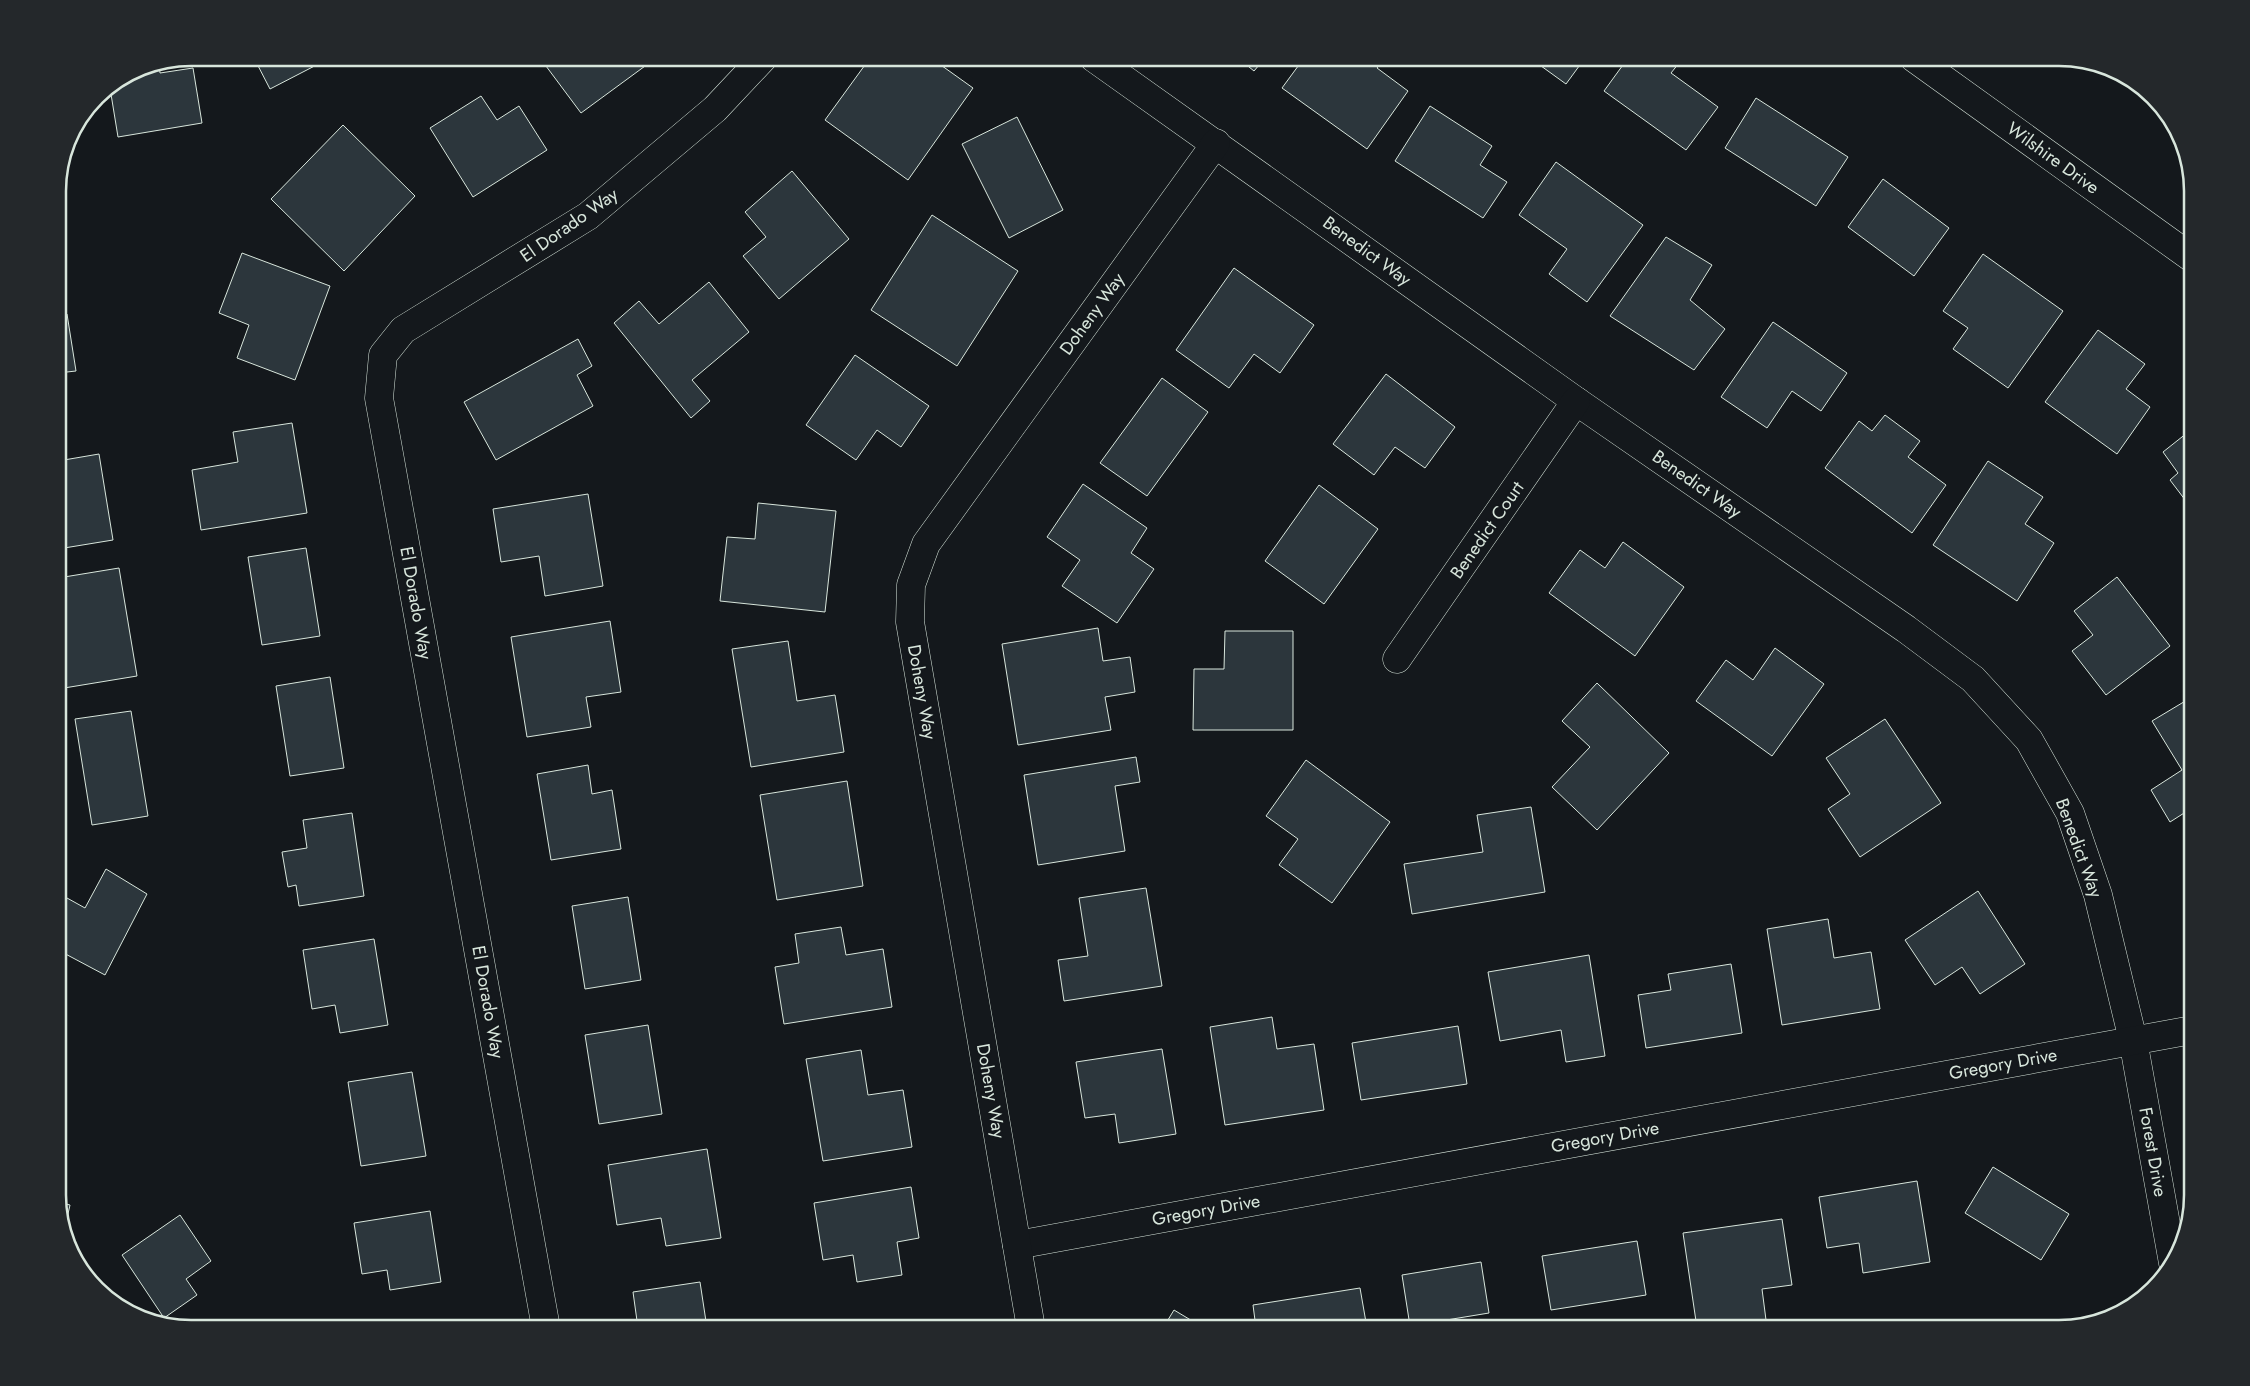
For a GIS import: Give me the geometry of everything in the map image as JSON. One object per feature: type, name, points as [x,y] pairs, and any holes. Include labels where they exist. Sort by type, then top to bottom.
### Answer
[{"type":"street","name":"El Dorado Way","points":[[545,1320],[380,398],[383,355],[403,330],[588,216],[715,109],[755,66]]},
{"type":"street","name":"Benedict Way","points":[[1105,66],[1576,400],[1921,640],[1973,679],[2029,740],[2070,813],[2098,895],[2133,1040]]},
{"type":"street","name":"Wilshire Drive","points":[[1925,66],[2183,252]]},
{"type":"street","name":"Doheny Way","points":[[1031,1320],[910,622],[911,585],[926,544],[1216,143]]},
{"type":"street","name":"Benedict Court","points":[[1397,659],[1576,400]]},
{"type":"street","name":"Gregory Drive","points":[[1017,1245],[2184,1031]]},
{"type":"street","name":"Forest Drive","points":[[2133,1040],[2171,1249]]},
{"type":"building","points":[[258,66],[315,66],[270,89]]},
{"type":"building","points":[[546,66],[645,66],[581,113]]},
{"type":"building","points":[[864,66],[942,66],[973,88],[908,180],[825,120]]},
{"type":"building","points":[[1248,66],[1258,66],[1254,71]]},
{"type":"building","points":[[1298,66],[1379,66],[1377,68],[1408,91],[1367,149],[1282,88]]},
{"type":"building","points":[[1541,66],[1579,66],[1566,84]]},
{"type":"building","points":[[1622,66],[1677,66],[1671,73],[1718,107],[1686,150],[1604,91]]},
{"type":"building","points":[[193,68],[202,123],[118,137],[111,95],[129,83],[151,73]]},
{"type":"building","points":[[481,96],[497,120],[519,106],[547,150],[473,197],[430,128]]},
{"type":"building","points":[[1756,98],[1848,157],[1816,206],[1725,148]]},
{"type":"building","points":[[1430,106],[1492,146],[1480,165],[1507,182],[1483,218],[1395,161]]},
{"type":"building","points":[[1017,117],[1063,210],[1009,238],[962,144]]},
{"type":"building","points":[[343,125],[415,196],[344,271],[271,199]]},
{"type":"building","points":[[1556,162],[1643,225],[1587,302],[1549,274],[1567,249],[1519,215]]},
{"type":"building","points":[[792,171],[849,239],[779,299],[743,256],[766,237],[745,212]]},
{"type":"building","points":[[1883,179],[1949,228],[1914,276],[1848,227]]},
{"type":"building","points":[[932,215],[1018,271],[957,366],[871,310]]},
{"type":"building","points":[[1666,237],[1712,265],[1690,300],[1725,329],[1694,370],[1610,316]]},
{"type":"building","points":[[242,253],[330,286],[295,380],[237,358],[249,325],[219,313]]},
{"type":"building","points":[[1983,254],[2063,311],[2008,388],[1953,349],[1968,328],[1943,311]]},
{"type":"building","points":[[1234,268],[1314,325],[1280,373],[1254,354],[1229,388],[1176,350]]},
{"type":"building","points":[[709,282],[749,332],[692,380],[710,401],[691,418],[614,323],[639,301],[659,324]]},
{"type":"building","points":[[67,314],[76,371],[67,372]]},
{"type":"building","points":[[1773,322],[1847,373],[1821,411],[1792,391],[1767,428],[1721,397]]},
{"type":"building","points":[[2098,330],[2145,364],[2126,389],[2150,407],[2117,454],[2045,402]]},
{"type":"building","points":[[578,339],[592,366],[577,375],[593,406],[496,460],[464,402]]},
{"type":"building","points":[[855,355],[929,406],[901,447],[877,430],[856,460],[806,425]]},
{"type":"building","points":[[1386,374],[1455,427],[1425,468],[1395,447],[1374,475],[1333,444]]},
{"type":"building","points":[[1162,378],[1208,412],[1147,496],[1100,463]]},
{"type":"building","points":[[1885,415],[1920,441],[1908,457],[1946,485],[1912,533],[1825,468],[1859,421],[1872,431]]},
{"type":"building","points":[[292,423],[307,513],[201,530],[192,470],[238,462],[233,432]]},
{"type":"building","points":[[2183,436],[2183,498],[2170,480],[2178,473],[2163,452]]},
{"type":"building","points":[[99,454],[113,540],[67,548],[67,459]]},
{"type":"building","points":[[1988,461],[2043,497],[2025,524],[2054,543],[2017,601],[1933,545]]},
{"type":"building","points":[[1083,484],[1147,528],[1131,553],[1154,569],[1117,623],[1062,586],[1080,560],[1047,537]]},
{"type":"building","points":[[1319,485],[1378,529],[1324,604],[1265,561]]},
{"type":"building","points":[[588,494],[603,586],[545,596],[539,556],[501,562],[493,509]]},
{"type":"building","points":[[758,503],[836,511],[825,612],[720,601],[727,537],[755,539]]},
{"type":"building","points":[[1623,542],[1684,587],[1635,656],[1549,593],[1580,550],[1605,568]]},
{"type":"building","points":[[306,548],[320,636],[262,645],[248,557]]},
{"type":"building","points":[[119,568],[137,676],[67,688],[67,577]]},
{"type":"building","points":[[2117,577],[2170,646],[2106,695],[2072,651],[2093,635],[2074,611]]},
{"type":"building","points":[[610,621],[621,692],[586,697],[591,727],[527,737],[511,637]]},
{"type":"building","points":[[1098,628],[1103,661],[1130,657],[1135,692],[1105,697],[1111,730],[1018,745],[1002,644]]},
{"type":"building","points":[[1225,631],[1293,631],[1293,730],[1193,730],[1194,669],[1224,669]]},
{"type":"building","points":[[788,641],[797,701],[835,695],[844,752],[751,767],[732,649]]},
{"type":"building","points":[[1775,648],[1824,684],[1772,756],[1696,701],[1726,660],[1753,680]]},
{"type":"building","points":[[330,677],[344,768],[290,776],[276,686]]},
{"type":"building","points":[[1597,683],[1669,753],[1597,830],[1552,787],[1590,747],[1562,721]]},
{"type":"building","points":[[2184,702],[2184,813],[2170,822],[2151,790],[2182,770],[2152,721]]},
{"type":"building","points":[[131,711],[148,816],[92,825],[75,719]]},
{"type":"building","points":[[1885,719],[1941,803],[1860,857],[1828,809],[1850,794],[1826,758]]},
{"type":"building","points":[[1136,757],[1140,782],[1115,786],[1125,851],[1038,865],[1024,775]]},
{"type":"building","points":[[1306,760],[1390,822],[1332,903],[1279,865],[1298,839],[1266,816]]},
{"type":"building","points":[[588,765],[592,794],[612,790],[621,849],[551,860],[537,774]]},
{"type":"building","points":[[847,781],[863,886],[777,900],[760,795]]},
{"type":"building","points":[[1531,807],[1545,892],[1412,914],[1404,864],[1483,852],[1477,815]]},
{"type":"building","points":[[352,813],[364,896],[299,906],[296,885],[288,887],[282,852],[307,848],[303,820]]},
{"type":"building","points":[[106,869],[147,894],[105,975],[67,955],[67,898],[85,908]]},
{"type":"building","points":[[1146,888],[1162,986],[1064,1001],[1058,960],[1088,956],[1079,898]]},
{"type":"building","points":[[1978,891],[2025,964],[1980,994],[1962,967],[1935,985],[1905,940]]},
{"type":"building","points":[[628,897],[641,980],[585,989],[572,906]]},
{"type":"building","points":[[1828,919],[1834,958],[1871,952],[1880,1009],[1782,1025],[1767,929]]},
{"type":"building","points":[[841,927],[846,955],[883,949],[892,1007],[784,1024],[775,967],[799,963],[795,934]]},
{"type":"building","points":[[374,939],[388,1025],[340,1033],[335,1005],[312,1009],[303,950]]},
{"type":"building","points":[[1589,955],[1605,1056],[1566,1062],[1561,1030],[1500,1041],[1488,972]]},
{"type":"building","points":[[1731,964],[1742,1033],[1646,1048],[1638,995],[1671,990],[1668,974]]},
{"type":"building","points":[[1272,1017],[1277,1049],[1314,1044],[1324,1110],[1225,1125],[1210,1027]]},
{"type":"building","points":[[648,1025],[662,1114],[599,1124],[585,1035]]},
{"type":"building","points":[[1458,1026],[1467,1084],[1361,1100],[1352,1043]]},
{"type":"building","points":[[1162,1049],[1176,1134],[1119,1143],[1115,1114],[1085,1118],[1076,1062]]},
{"type":"building","points":[[861,1050],[868,1095],[903,1090],[912,1147],[823,1161],[806,1059]]},
{"type":"building","points":[[412,1072],[426,1156],[361,1166],[348,1082]]},
{"type":"building","points":[[707,1149],[721,1238],[666,1246],[661,1218],[617,1225],[608,1165]]},
{"type":"building","points":[[1993,1167],[2069,1214],[2041,1260],[1965,1213]]},
{"type":"building","points":[[1917,1181],[1930,1262],[1863,1273],[1859,1243],[1827,1248],[1819,1197]]},
{"type":"building","points":[[911,1187],[919,1238],[897,1242],[902,1275],[857,1282],[853,1255],[823,1260],[814,1203]]},
{"type":"building","points":[[430,1211],[441,1282],[390,1290],[387,1270],[362,1274],[354,1223]]},
{"type":"building","points":[[180,1215],[211,1261],[186,1279],[197,1295],[166,1317],[163,1316],[122,1255]]},
{"type":"building","points":[[1782,1219],[1792,1285],[1762,1289],[1766,1320],[1696,1320],[1683,1233]]},
{"type":"building","points":[[1637,1241],[1646,1295],[1551,1310],[1542,1256]]},
{"type":"building","points":[[1481,1262],[1489,1313],[1446,1320],[1409,1320],[1402,1275]]},
{"type":"building","points":[[700,1282],[706,1320],[637,1320],[633,1292]]},
{"type":"building","points":[[1360,1288],[1366,1320],[1255,1320],[1253,1305]]},
{"type":"building","points":[[1174,1310],[1191,1320],[1168,1320]]}]
